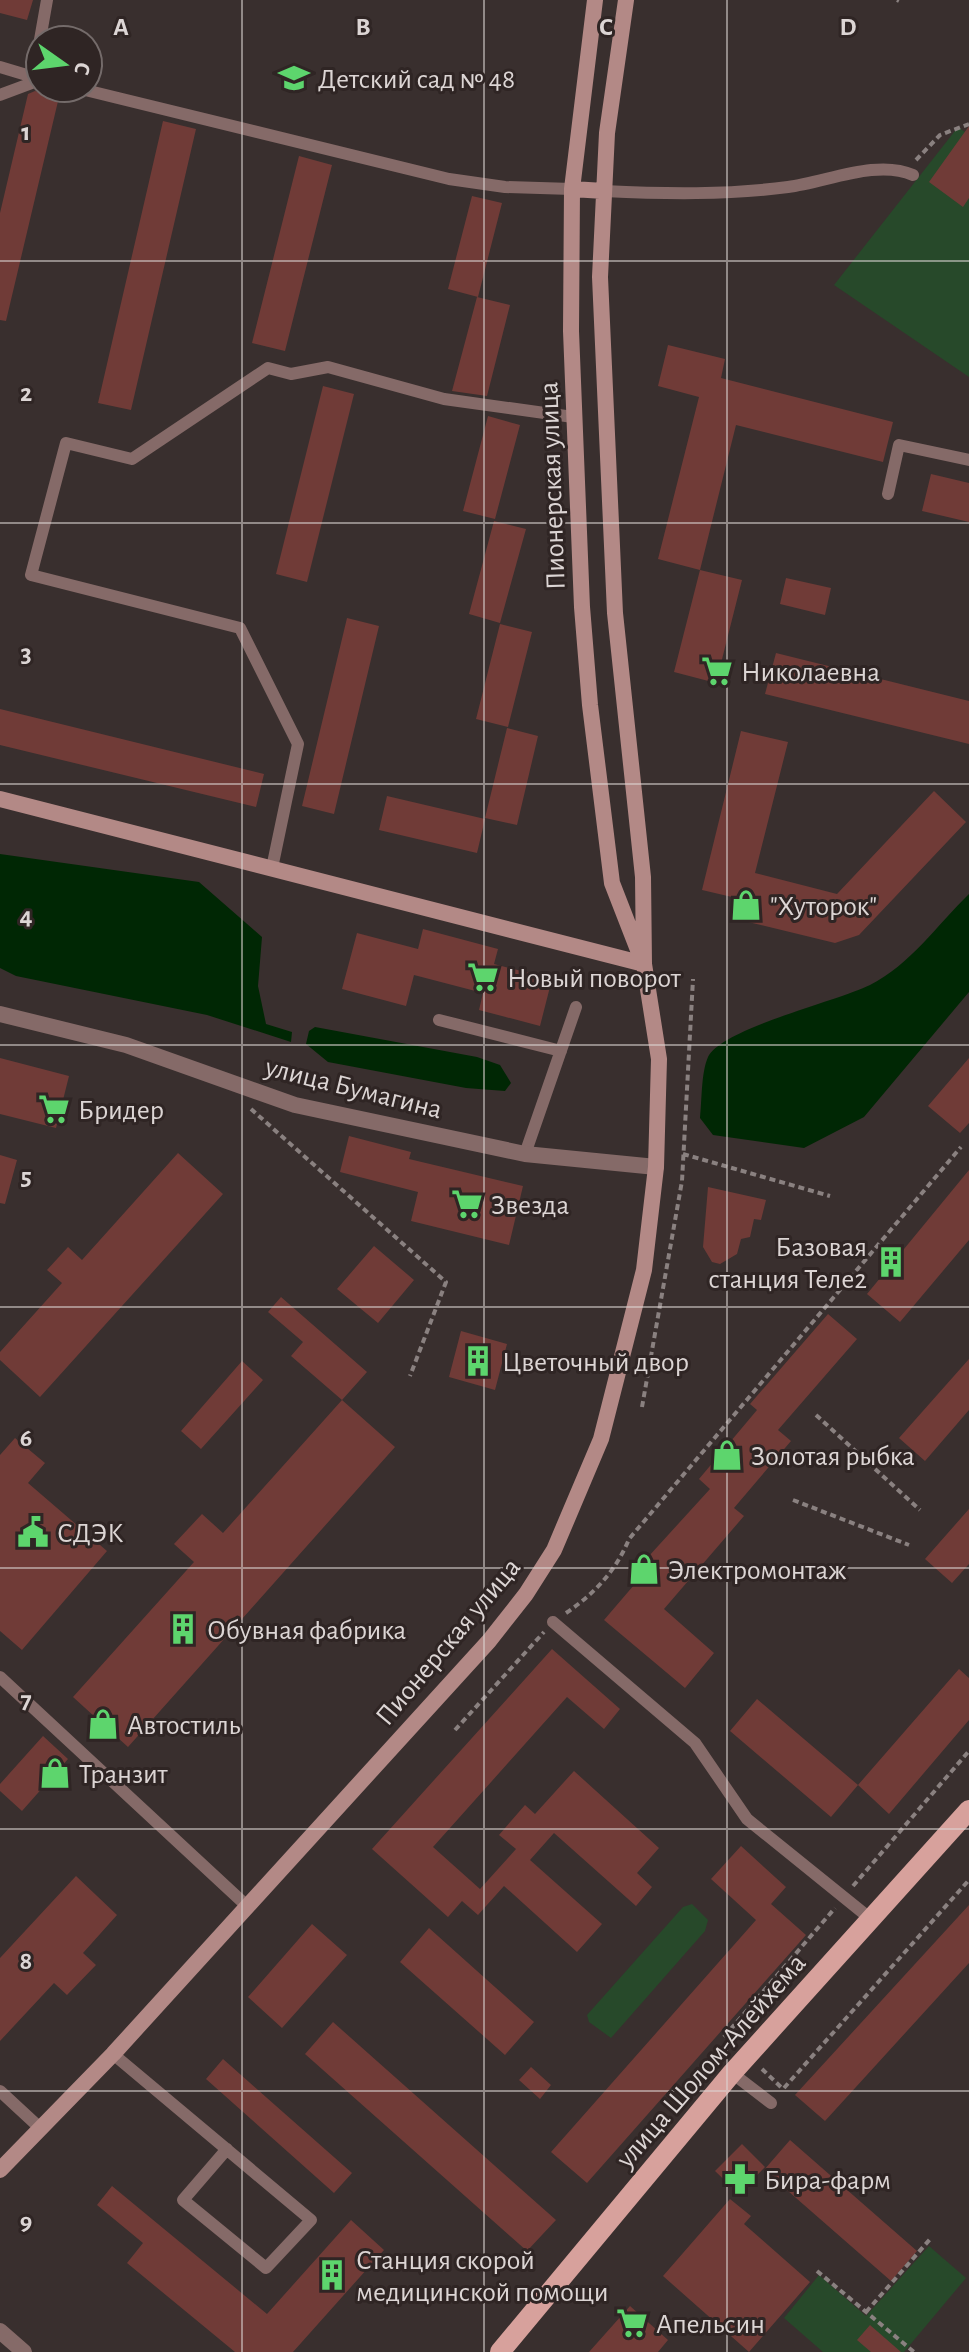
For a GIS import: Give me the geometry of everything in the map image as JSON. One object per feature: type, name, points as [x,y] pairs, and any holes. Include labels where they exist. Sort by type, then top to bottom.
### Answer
[{"type":"main road","name":"Пионерская улица","points":[[595,0],[572,189],[573,417],[590,705],[610,868],[612,883],[644,964]]},
{"type":"main road","name":"Пионерская улица","points":[[0,2170],[113,2054],[489,1641],[526,1594],[554,1550],[601,1439],[644,1270],[656,1167],[659,1059],[644,964],[643,877],[621,691],[603,386],[600,277],[604,191],[611,94],[626,0]]},
{"type":"main road","points":[[572,189],[604,191]]},
{"type":"main road","points":[[0,799],[644,964]]},
{"type":"main road","name":"улица Шолом-Алейхема","points":[[500,2352],[732,2073],[969,1810]]},
{"type":"street","name":"улица Бумагина","points":[[0,1014],[126,1045],[295,1105],[525,1154],[656,1167]]},
{"type":"street","points":[[0,2331],[24,2352]]},
{"type":"lane","points":[[43,24],[47,0]]},
{"type":"lane","points":[[0,67],[24,74]]},
{"type":"lane","points":[[0,95],[24,85]]},
{"type":"lane","points":[[104,95],[449,179],[505,187],[572,189]]},
{"type":"lane","points":[[604,191],[676,195],[788,187],[895,167],[913,175]]},
{"type":"lane","points":[[272,868],[298,744],[240,628],[31,575],[66,443],[132,459],[268,368],[291,374],[328,367],[444,399],[573,417]]},
{"type":"lane","points":[[888,494],[899,445],[969,460]]},
{"type":"lane","points":[[525,1154],[576,1007]]},
{"type":"lane","points":[[439,1020],[561,1051]]},
{"type":"lane","points":[[553,1622],[695,1743],[747,1819],[872,1920]]},
{"type":"lane","points":[[0,1677],[248,1907]]},
{"type":"lane","points":[[113,2054],[227,2149],[311,2220],[266,2268],[183,2200],[227,2149]]},
{"type":"lane","points":[[732,2073],[771,2103]]},
{"type":"lane","points":[[0,2091],[40,2128]]},
{"type":"path","points":[[895,167],[916,160],[940,135],[969,124]]},
{"type":"path","points":[[642,1407],[683,1154],[693,979]]},
{"type":"path","points":[[246,1105],[446,1282],[410,1376]]},
{"type":"path","points":[[455,1730],[553,1622],[586,1599],[620,1562],[629,1539],[961,1147]]},
{"type":"path","points":[[683,1154],[830,1196]]},
{"type":"path","points":[[816,1415],[920,1510]]},
{"type":"path","points":[[793,1500],[909,1545]]},
{"type":"path","points":[[784,2088],[969,1880]]},
{"type":"path","points":[[866,2312],[932,2237]]},
{"type":"path","points":[[817,2271],[914,2352]]},
{"type":"shaded area","points":[[958,127],[969,135],[969,377],[834,285]]},
{"type":"shaded area","points":[[0,854],[199,882],[262,937],[258,986],[266,1024],[292,1032],[291,1042],[207,1015],[16,976],[0,968]]},
{"type":"shaded area","points":[[969,894],[969,992],[864,1117],[804,1148],[713,1135],[700,1118],[706,1064],[718,1046],[757,1026],[870,985],[884,977],[910,956]]},
{"type":"shaded area","points":[[315,1027],[477,1057],[500,1065],[511,1083],[505,1091],[466,1088],[328,1062],[306,1044],[309,1031]]},
{"type":"shaded area","points":[[692,1904],[708,1920],[705,1931],[611,2038],[589,2022],[587,2015],[683,1907]]},
{"type":"shaded area","points":[[929,2246],[966,2278],[904,2352],[823,2352],[784,2318],[819,2275],[866,2316]]},
{"type":"building","points":[[0,0],[33,0],[27,20],[0,13]]},
{"type":"building","points":[[26,104],[57,104],[6,321],[0,320],[0,213]]},
{"type":"building","points":[[163,121],[196,129],[131,410],[98,403]]},
{"type":"building","points":[[969,126],[969,198],[963,207],[929,182]]},
{"type":"building","points":[[299,156],[332,165],[285,351],[252,343]]},
{"type":"building","points":[[472,196],[502,203],[478,297],[448,289]]},
{"type":"building","points":[[477,297],[510,305],[487,396],[452,391]]},
{"type":"building","points":[[668,345],[725,359],[721,378],[893,422],[883,462],[736,425],[700,570],[658,559],[699,397],[658,386]]},
{"type":"building","points":[[323,386],[354,394],[307,582],[276,574]]},
{"type":"building","points":[[488,416],[520,425],[495,519],[463,511]]},
{"type":"building","points":[[931,474],[969,483],[969,522],[922,511]]},
{"type":"building","points":[[494,521],[526,529],[500,623],[469,614]]},
{"type":"building","points":[[700,570],[742,580],[716,683],[674,672]]},
{"type":"building","points":[[786,578],[831,588],[825,615],[780,604]]},
{"type":"building","points":[[347,618],[379,626],[334,814],[302,806]]},
{"type":"building","points":[[500,624],[532,632],[508,727],[476,719]]},
{"type":"building","points":[[776,653],[969,701],[969,744],[765,694]]},
{"type":"building","points":[[0,709],[264,774],[256,807],[0,745]]},
{"type":"building","points":[[507,728],[538,736],[517,825],[485,818]]},
{"type":"building","points":[[741,731],[788,742],[755,873],[837,894],[934,791],[966,822],[859,935],[835,943],[744,921],[749,901],[702,890]]},
{"type":"building","points":[[387,796],[485,819],[477,853],[379,830]]},
{"type":"building","name":"Новый поворот","points":[[423,929],[498,949],[494,964],[552,979],[540,1026],[479,1010],[483,993],[414,975],[406,1006],[342,989],[357,933],[418,949]]},
{"type":"building","points":[[0,1058],[69,1076],[56,1128],[0,1114]]},
{"type":"building","points":[[969,1058],[969,1123],[960,1133],[928,1106]]},
{"type":"building","name":"Звезда","points":[[349,1136],[411,1152],[409,1159],[523,1186],[509,1245],[411,1221],[418,1192],[340,1172]]},
{"type":"building","points":[[178,1153],[223,1194],[40,1397],[0,1360],[0,1352],[62,1283],[47,1270],[68,1247],[82,1260]]},
{"type":"building","points":[[0,1155],[17,1160],[5,1204],[0,1203]]},
{"type":"building","points":[[969,1170],[969,1240],[900,1322],[867,1294]]},
{"type":"building","points":[[708,1187],[766,1200],[761,1220],[754,1219],[750,1237],[741,1239],[737,1254],[720,1264],[712,1262],[703,1247]]},
{"type":"building","points":[[374,1246],[414,1280],[378,1323],[337,1289]]},
{"type":"building","points":[[281,1297],[367,1372],[342,1400],[291,1356],[303,1342],[268,1312]]},
{"type":"building","points":[[828,1314],[857,1339],[778,1430],[791,1441],[734,1508],[744,1516],[664,1609],[714,1653],[685,1688],[604,1620],[634,1585],[628,1579],[710,1489],[699,1479],[757,1410],[750,1404]]},
{"type":"building","name":"Цветочный двор","points":[[461,1331],[507,1344],[495,1390],[449,1377]]},
{"type":"building","points":[[969,1359],[969,1410],[925,1461],[899,1438]]},
{"type":"building","points":[[242,1361],[263,1380],[201,1449],[181,1431]]},
{"type":"building","name":"Обувная фабрика","points":[[342,1400],[395,1447],[128,1747],[73,1697],[194,1562],[174,1544],[202,1514],[223,1533]]},
{"type":"building","points":[[15,1438],[45,1463],[28,1483],[107,1551],[22,1650],[0,1631],[0,1455]]},
{"type":"building","points":[[969,1509],[969,1564],[952,1583],[925,1559]]},
{"type":"building","points":[[552,1649],[620,1709],[604,1729],[567,1697],[433,1847],[480,1889],[516,1849],[499,1835],[525,1805],[535,1814],[574,1771],[659,1848],[637,1873],[652,1887],[636,1906],[554,1833],[530,1860],[602,1924],[577,1952],[504,1886],[478,1915],[462,1901],[448,1917],[372,1849]]},
{"type":"building","points":[[959,1669],[969,1678],[969,1720],[889,1814],[858,1785]]},
{"type":"building","points":[[757,1699],[858,1785],[831,1817],[730,1731]]},
{"type":"building","points":[[43,1736],[68,1759],[22,1811],[0,1791],[0,1784]]},
{"type":"building","points":[[741,1846],[786,1887],[771,1904],[806,1935],[587,2183],[551,2152],[756,1920],[711,1879]]},
{"type":"building","points":[[76,1876],[117,1915],[83,1953],[96,1965],[67,1995],[54,1983],[0,2041],[0,1958]]},
{"type":"building","points":[[969,1905],[969,1963],[825,2121],[795,2095]]},
{"type":"building","points":[[312,1924],[347,1955],[282,2028],[248,1997]]},
{"type":"building","points":[[429,1928],[534,2022],[505,2055],[400,1962]]},
{"type":"building","points":[[333,2022],[556,2220],[527,2251],[305,2054]]},
{"type":"building","points":[[223,2059],[352,2173],[334,2193],[206,2079]]},
{"type":"building","points":[[531,2067],[551,2085],[540,2099],[519,2080]]},
{"type":"building","points":[[790,2140],[917,2251],[891,2281],[764,2170]]},
{"type":"building","points":[[742,2144],[765,2167],[739,2194],[715,2171]]},
{"type":"building","points":[[112,2186],[267,2314],[351,2220],[384,2250],[293,2352],[235,2352],[127,2263],[143,2243],[97,2205]]},
{"type":"building","points":[[730,2199],[751,2216],[744,2224],[810,2282],[749,2352],[663,2276]]},
{"type":"building","name":"Апельсин","points":[[630,2306],[668,2340],[658,2352],[589,2352]]},
{"type":"building","points":[[870,2325],[901,2352],[871,2352],[857,2340]]},
{"type":"place","name":"Детский сад № 48","points":[[294,78]]},
{"type":"place","name":"Николаевна","points":[[717,671]]},
{"type":"place","name":"\"Хуторок\"","points":[[746,905]]},
{"type":"place","name":"Новый поворот","points":[[483,977]]},
{"type":"place","name":"Бридер","points":[[54,1109]]},
{"type":"place","name":"Звезда","points":[[467,1204]]},
{"type":"place","name":"Базовая станция Теле2","points":[[891,1262]]},
{"type":"place","name":"Цветочный двор","points":[[478,1361]]},
{"type":"place","name":"Золотая рыбка","points":[[727,1455]]},
{"type":"place","name":"СДЭК","points":[[33,1532]]},
{"type":"place","name":"Электромонтаж","points":[[644,1569]]},
{"type":"place","name":"Обувная фабрика","points":[[183,1629]]},
{"type":"place","name":"Автостиль","points":[[103,1724]]},
{"type":"place","name":"Транзит","points":[[55,1773]]},
{"type":"place","name":"Бира-фарм","points":[[740,2179]]},
{"type":"place","name":"Станция скорой медицинской помощи","points":[[332,2275]]},
{"type":"place","name":"Апельсин","points":[[632,2323]]}]
